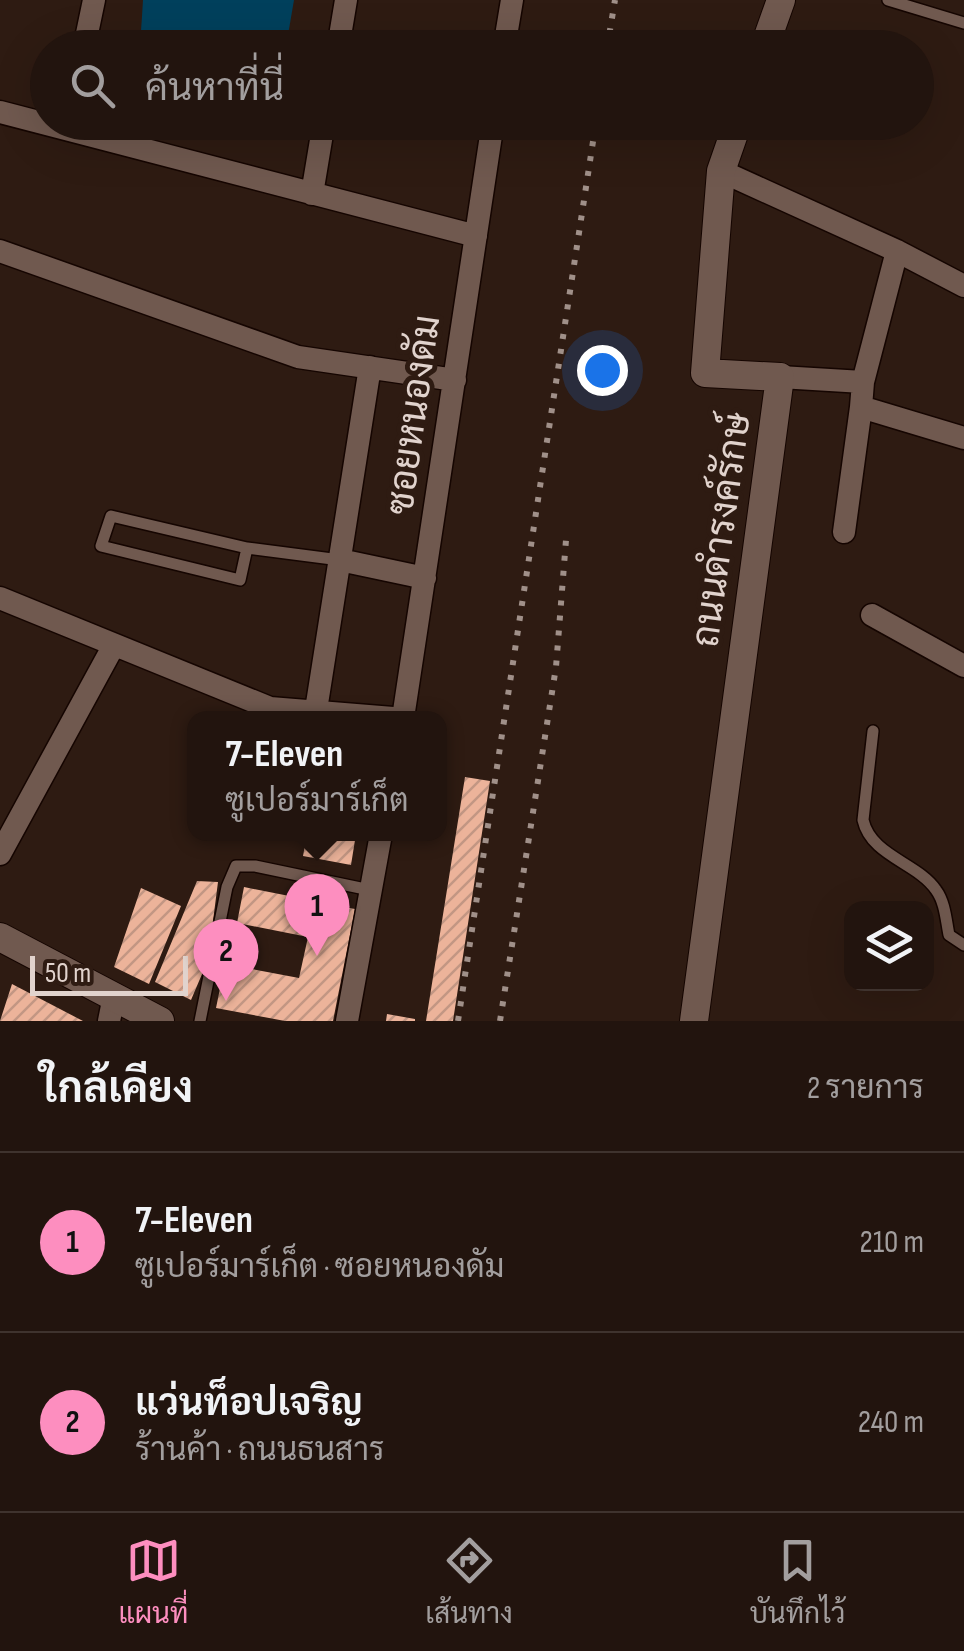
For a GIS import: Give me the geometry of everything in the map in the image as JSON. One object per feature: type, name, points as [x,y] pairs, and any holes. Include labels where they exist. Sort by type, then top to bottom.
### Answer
[{"type":"street","points":[[88,30],[94,0]]},
{"type":"street","points":[[341,30],[346,0]]},
{"type":"street","points":[[507,30],[512,0]]},
{"type":"street","points":[[770,30],[780,0]]},
{"type":"street","points":[[0,112],[30,118]]},
{"type":"street","points":[[117,140],[476,236]]},
{"type":"street","points":[[312,194],[321,140]]},
{"type":"street","name":"ซอยหนองดัม","points":[[404,711],[490,140]]},
{"type":"street","name":"ถนนดำรงค์รักษ์","points":[[694,1021],[780,377],[705,374],[721,171],[732,140]]},
{"type":"street","points":[[721,171],[964,286]]},
{"type":"street","points":[[0,251],[298,357],[455,380]]},
{"type":"street","points":[[844,532],[864,382],[897,251]]},
{"type":"street","points":[[316,710],[370,368]]},
{"type":"street","points":[[780,377],[864,382]]},
{"type":"street","points":[[862,408],[964,438]]},
{"type":"street","points":[[340,560],[425,578]]},
{"type":"street","points":[[0,598],[270,708],[326,711]]},
{"type":"street","points":[[872,615],[964,666]]},
{"type":"street","points":[[0,854],[114,645]]},
{"type":"street","points":[[347,1021],[380,841]]},
{"type":"street","points":[[0,937],[112,1008],[160,1021]]},
{"type":"lane","points":[[888,0],[964,24]]},
{"type":"lane","points":[[246,548],[240,580],[101,546],[111,516],[246,548],[340,560]]},
{"type":"lane","points":[[874,731],[866,830],[901,863],[934,886],[949,935],[964,945]]},
{"type":"lane","points":[[200,1021],[227,887],[236,866],[255,866],[370,890]]},
{"type":"water","points":[[143,0],[294,0],[289,30],[141,30]]},
{"type":"building","points":[[465,777],[490,781],[453,1021],[426,1021]]},
{"type":"building","points":[[306,841],[355,841],[351,865],[303,856]]},
{"type":"building","points":[[197,881],[218,882],[208,960],[191,1000],[155,982]]},
{"type":"building","points":[[244,887],[355,909],[333,1021],[285,1021],[216,1008],[225,964],[299,978],[308,937],[237,923]]},
{"type":"building","points":[[141,888],[181,906],[149,984],[114,967]]},
{"type":"building","points":[[12,984],[83,1021],[0,1021]]},
{"type":"building","points":[[387,1014],[415,1019],[415,1021],[386,1021]]},
{"type":"railway","points":[[610,30],[615,0]]},
{"type":"railway","points":[[458,1021],[593,140]]},
{"type":"railway","points":[[500,1021],[556,667],[566,540]]},
{"type":"place","name":"7-Eleven","points":[[317,956]]},
{"type":"place","name":"แว่นท็อปเจริญ","points":[[226,1001]]}]
